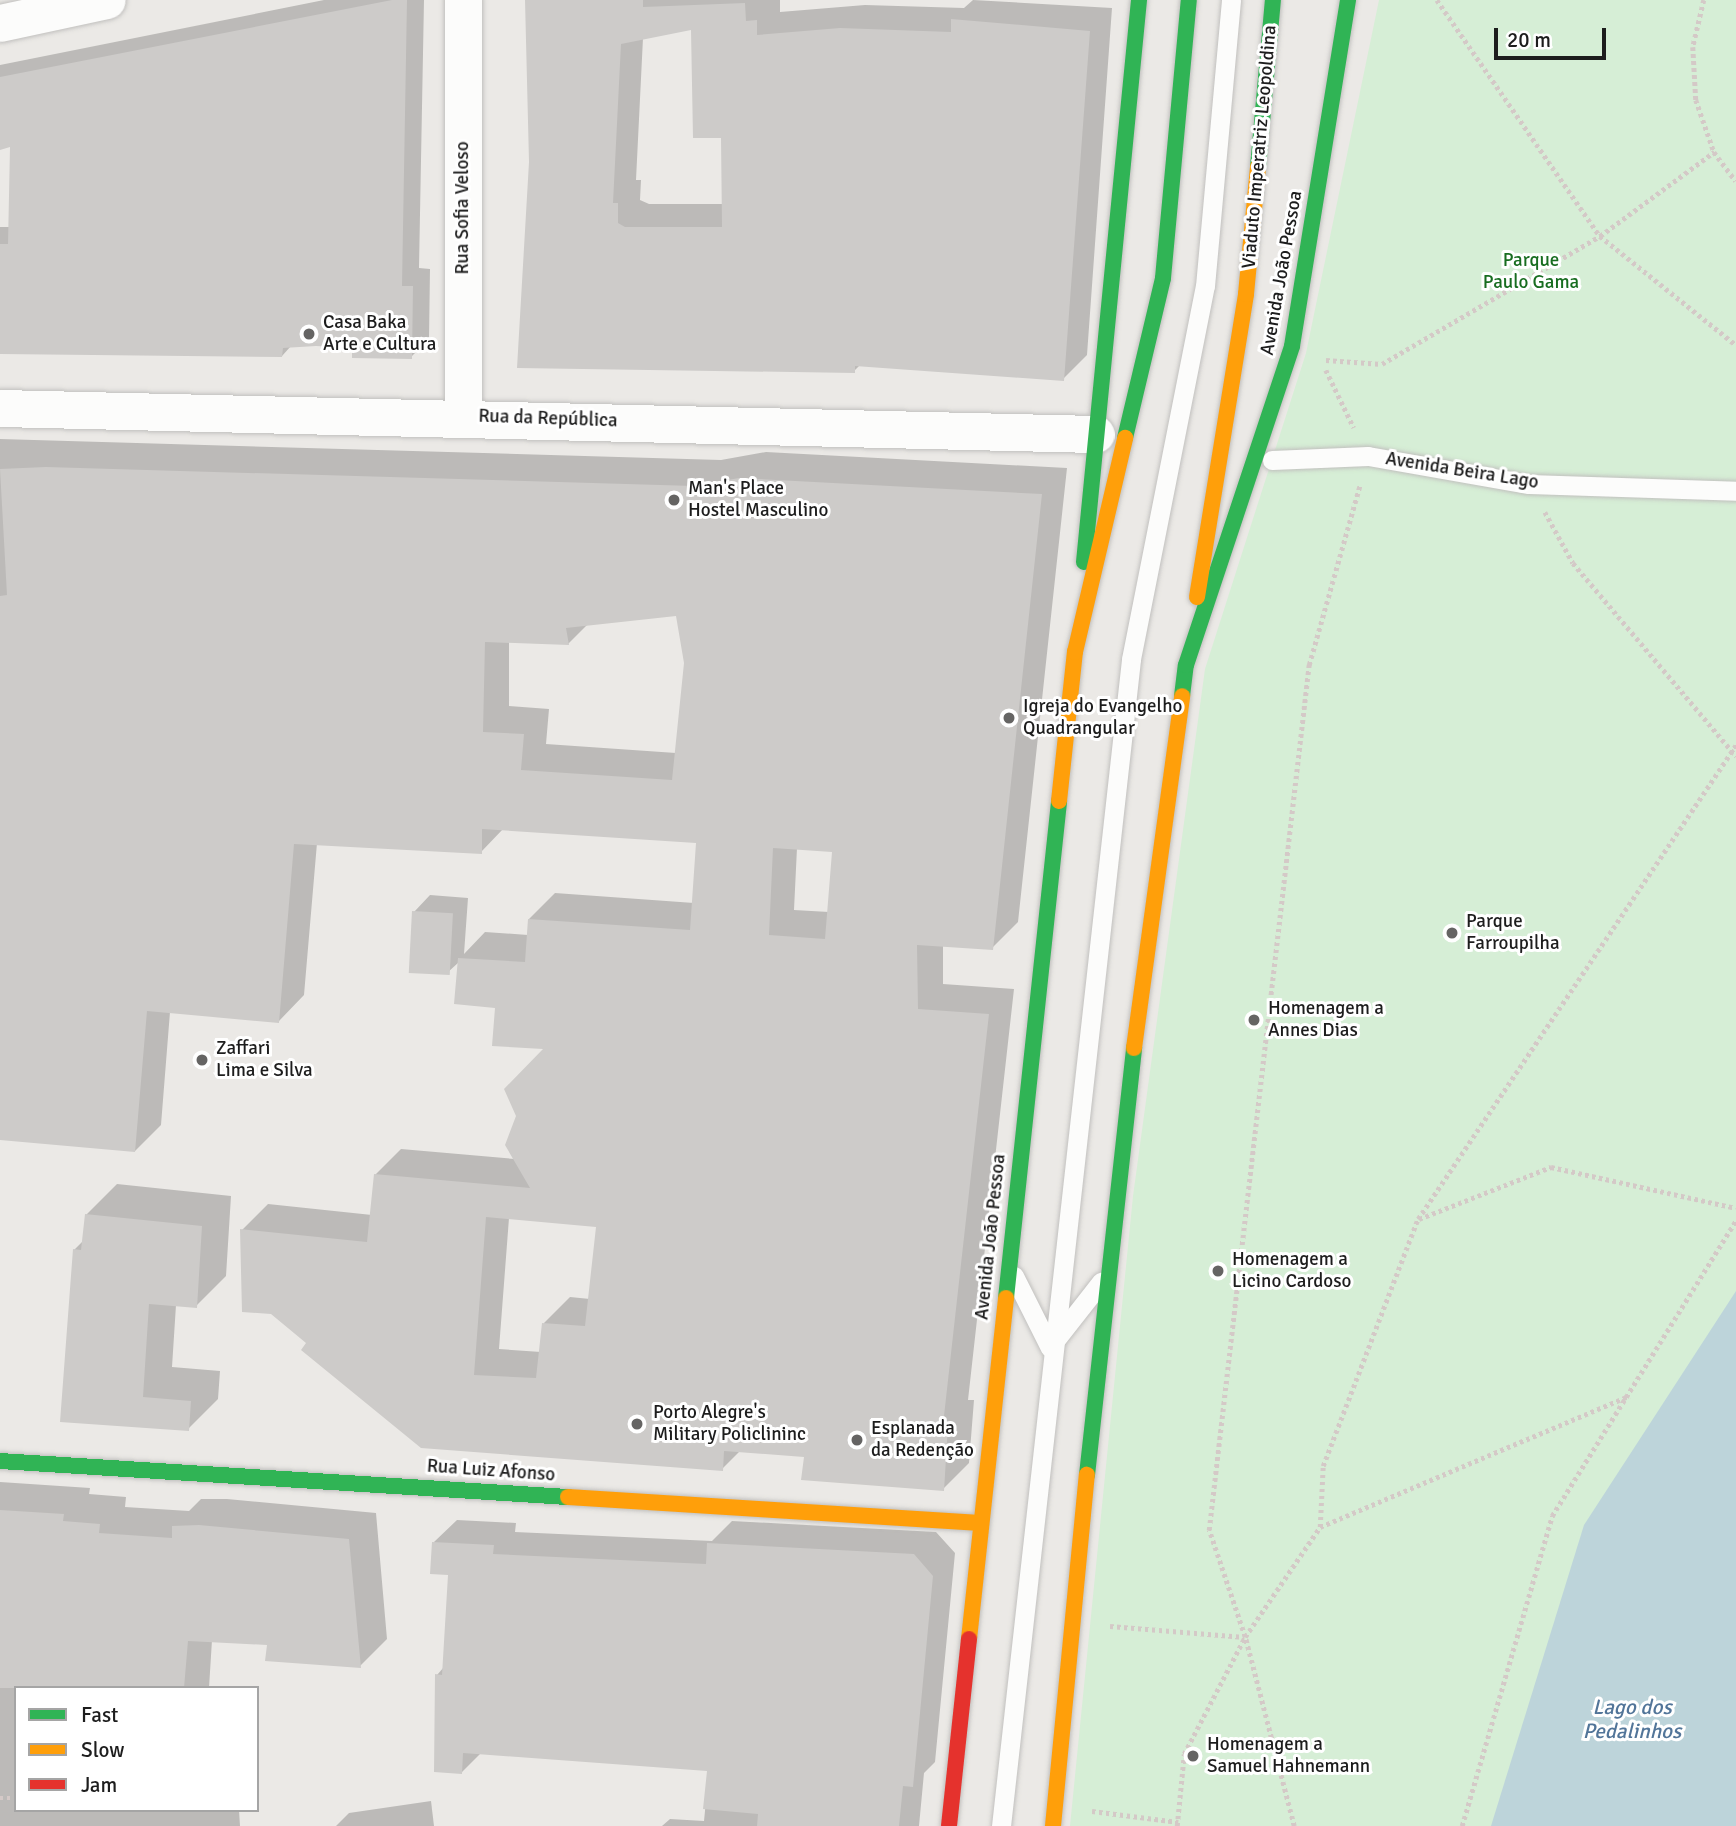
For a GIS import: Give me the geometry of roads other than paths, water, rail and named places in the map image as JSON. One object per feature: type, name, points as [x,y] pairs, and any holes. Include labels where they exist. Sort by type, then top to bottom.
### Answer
[{"type":"main road","name":"Avenida João Pessoa","points":[[949,1826],[1075,652],[1139,0]]},
{"type":"main road","name":"Avenida João Pessoa","points":[[1075,652],[1163,278],[1189,0]]},
{"type":"main road","name":"Viaduto Imperatriz Leopoldina","points":[[1246,294],[1273,0]]},
{"type":"main road","name":"Avenida João Pessoa","points":[[1186,665],[1292,346],[1348,0]]},
{"type":"main road","name":"Avenida João Pessoa","points":[[1053,1826],[1106,1275],[1186,665],[1246,294]]},
{"type":"main road","name":"Rua Luiz Afonso","points":[[0,1461],[980,1523]]},
{"type":"street","points":[[0,23],[107,0]]},
{"type":"street","name":"Rua Sofia Veloso","points":[[463,0],[463,416]]},
{"type":"street","name":"Rua da República","points":[[0,408],[463,416],[1096,434]]},
{"type":"lane","points":[[1001,1826],[1050,1348],[1131,659],[1205,286],[1231,0]]},
{"type":"lane","name":"Avenida Beira Lago","points":[[1272,460],[1368,456],[1529,484],[1736,491]]},
{"type":"lane","points":[[1009,1265],[1050,1348]]},
{"type":"lane","points":[[1050,1348],[1106,1275]]},
{"type":"water","name":"Lago dos Pedalinhos","points":[[1736,1291],[1736,1826],[1491,1826],[1584,1525]]},
{"type":"place","name":"Casa Baka Arte e Cultura","points":[[309,334]]},
{"type":"place","name":"Man's Place Hostel Masculino","points":[[674,500]]},
{"type":"place","name":"Igreja do Evangelho Quadrangular","points":[[1009,718]]},
{"type":"place","name":"Parque Farroupilha","points":[[1452,933]]},
{"type":"place","name":"Homenagem a Annes Dias","points":[[1254,1020]]},
{"type":"place","name":"Zaffari Lima e Silva","points":[[202,1060]]},
{"type":"place","name":"Homenagem a Licino Cardoso","points":[[1218,1271]]},
{"type":"place","name":"Porto Alegre's Military Policlininc","points":[[637,1424]]},
{"type":"place","name":"Esplanada da Redenção","points":[[857,1440]]},
{"type":"place","name":"Homenagem a Samuel Hahnemann","points":[[1193,1756]]},
{"type":"park label","name":"Parque Paulo Gama","points":[[1531,272]]}]
